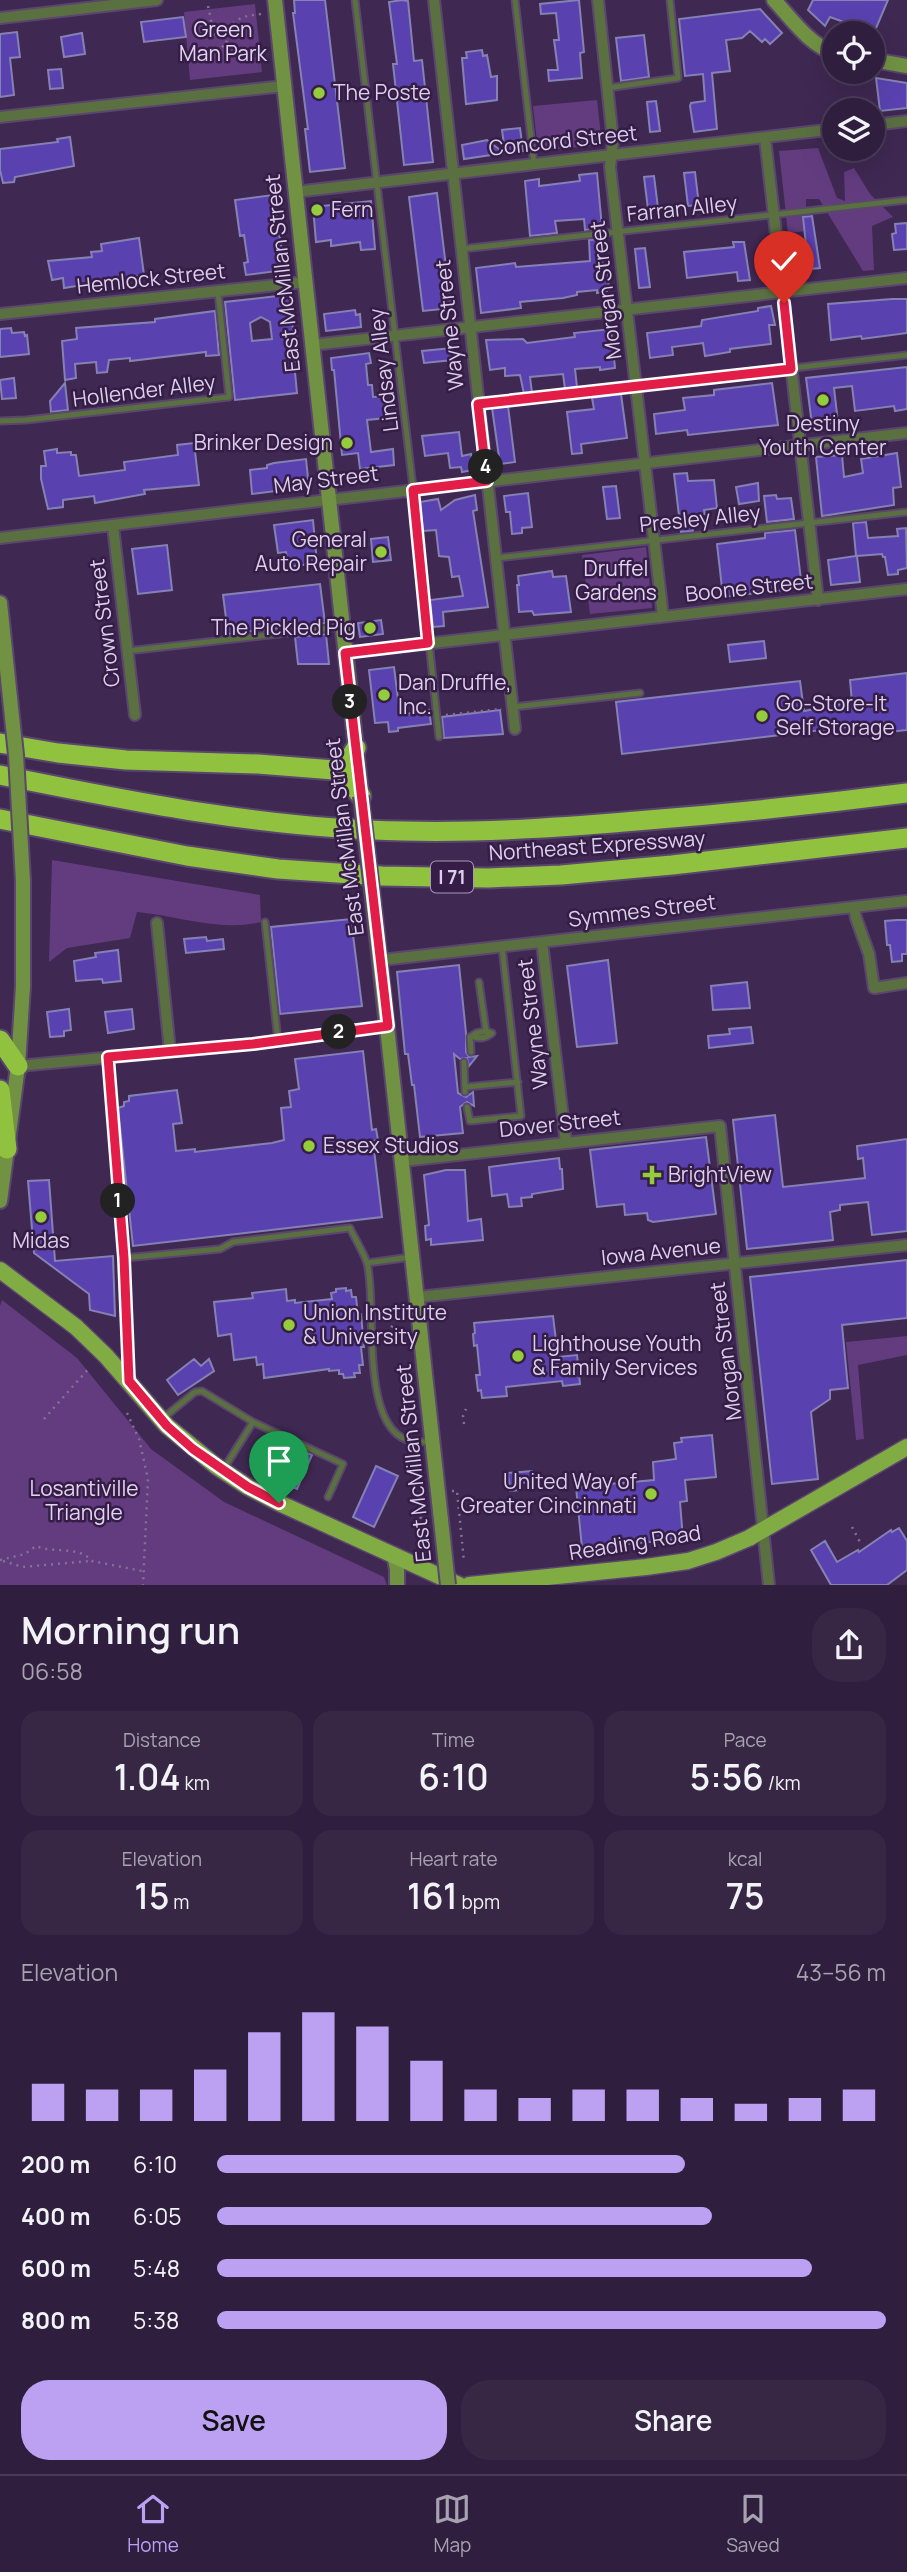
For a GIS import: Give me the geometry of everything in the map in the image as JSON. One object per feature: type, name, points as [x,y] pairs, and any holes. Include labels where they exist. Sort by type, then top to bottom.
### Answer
[{"type":"highway","points":[[0,743],[104,758],[334,770],[348,779],[361,796]]},
{"type":"highway","points":[[334,770],[348,761],[356,748]]},
{"type":"highway","name":"Northeast Expressway","points":[[0,775],[253,821],[402,831],[489,831],[567,827],[731,813],[907,793]]},
{"type":"highway","name":"Northeast Expressway","points":[[0,820],[187,856],[278,869],[382,876],[488,878],[561,875],[907,838]]},
{"type":"highway","points":[[0,1040],[18,1066]]},
{"type":"highway","points":[[0,1090],[7,1149]]},
{"type":"main road","name":"East McMillan Street","points":[[275,0],[448,1585]]},
{"type":"main road","points":[[774,0],[822,48]]},
{"type":"main road","points":[[885,62],[907,66]]},
{"type":"main road","points":[[0,603],[16,755],[23,881],[23,986],[18,1066],[0,1201]]},
{"type":"main road","points":[[0,1270],[76,1326],[161,1419],[193,1449],[223,1471],[269,1498],[459,1585]]},
{"type":"main road","name":"Reading Road","points":[[469,1585],[688,1561],[716,1552],[764,1529],[907,1447]]},
{"type":"main road","points":[[394,1555],[397,1585]]},
{"type":"street","points":[[0,18],[157,0]]},
{"type":"street","name":"Wayne Street","points":[[434,0],[505,635],[507,708],[515,729]]},
{"type":"street","name":"Morgan Street","points":[[598,0],[613,141],[610,156],[618,232],[663,617]]},
{"type":"street","points":[[0,117],[284,86]]},
{"type":"street","points":[[885,124],[907,121]]},
{"type":"street","name":"Concord Street","points":[[295,191],[822,131]]},
{"type":"street","points":[[765,138],[818,600]]},
{"type":"street","points":[[312,345],[907,278]]},
{"type":"street","name":"Hemlock Street","points":[[0,314],[305,282]]},
{"type":"street","name":"May Street","points":[[0,538],[907,433]]},
{"type":"street","name":"Crown Street","points":[[113,526],[135,715]]},
{"type":"street","name":"Boone Street","points":[[345,653],[907,589]]},
{"type":"street","name":"Symmes Street","points":[[381,960],[907,901]]},
{"type":"street","points":[[854,906],[869,954],[874,988],[907,983]]},
{"type":"street","points":[[157,923],[170,1051]]},
{"type":"street","name":"Wayne Street","points":[[542,942],[566,1143]]},
{"type":"street","points":[[18,1066],[278,1041],[388,1026]]},
{"type":"street","name":"Morgan Street","points":[[720,1126],[769,1585]]},
{"type":"street","name":"Dover Street","points":[[403,1161],[720,1126]]},
{"type":"street","name":"Iowa Avenue","points":[[418,1297],[907,1245]]},
{"type":"lane","name":"Lindsay Alley","points":[[355,0],[396,336],[439,737]]},
{"type":"lane","points":[[515,0],[534,164]]},
{"type":"lane","points":[[607,88],[678,78],[670,0]]},
{"type":"lane","name":"Farran Alley","points":[[461,249],[907,200]]},
{"type":"lane","name":"Hollender Alley","points":[[0,421],[229,397],[218,292]]},
{"type":"lane","points":[[478,404],[907,355]]},
{"type":"lane","name":"Presley Alley","points":[[496,558],[907,512]]},
{"type":"lane","points":[[127,651],[342,626]]},
{"type":"lane","points":[[507,708],[640,693]]},
{"type":"lane","points":[[265,922],[278,1041]]},
{"type":"lane","points":[[467,1107],[470,1121],[522,1116],[502,947]]},
{"type":"lane","points":[[471,1052],[470,1037],[486,1037],[492,1033],[486,1031],[479,982]]},
{"type":"lane","points":[[108,1057],[124,1258],[129,1381]]},
{"type":"lane","points":[[464,1062],[465,1089],[518,1082]]},
{"type":"lane","points":[[124,1258],[220,1250],[233,1241],[350,1228],[367,1264],[377,1400],[395,1434],[411,1443],[433,1440]]},
{"type":"lane","points":[[367,1264],[414,1256]]},
{"type":"lane","points":[[161,1419],[195,1392],[202,1391],[253,1422],[343,1464],[328,1497]]},
{"type":"lane","points":[[223,1471],[253,1422]]},
{"type":"path","points":[[208,6],[214,34],[227,42],[239,56],[265,59]]},
{"type":"path","points":[[219,50],[227,42],[232,24],[239,18],[261,14]]},
{"type":"path","points":[[443,715],[507,708]]},
{"type":"path","points":[[386,1332],[396,1319],[403,1316]]},
{"type":"path","points":[[44,1419],[90,1367]]},
{"type":"path","points":[[464,1424],[466,1409]]},
{"type":"path","points":[[128,1413],[139,1440],[148,1479],[143,1585]]},
{"type":"path","points":[[452,1491],[457,1491],[464,1562]]},
{"type":"path","points":[[424,1494],[418,1495],[425,1553]]},
{"type":"path","points":[[852,1527],[861,1544]]},
{"type":"path","points":[[92,1561],[75,1551],[46,1551],[36,1546],[25,1554],[0,1560],[23,1566],[92,1561],[142,1572]]},
{"type":"green space","name":"Green Man Park","points":[[255,4],[262,72],[190,80],[184,12]]},
{"type":"green space","points":[[597,100],[602,145],[538,151],[533,106]]},
{"type":"green space","points":[[818,148],[837,198],[845,201],[844,172],[854,168],[870,194],[893,217],[872,226],[874,270],[863,271],[819,199],[806,199],[806,231],[788,233],[779,151]]},
{"type":"green space","name":"Druffel Gardens","points":[[646,547],[652,608],[590,614],[582,555]]},
{"type":"green space","points":[[52,860],[260,895],[261,922],[246,925],[215,924],[137,912],[130,938],[67,948],[49,962]]},
{"type":"green space","name":"Losantiville Triangle","points":[[2,1300],[77,1358],[151,1449],[224,1502],[384,1577],[387,1585],[0,1585]]},
{"type":"green space","points":[[907,1336],[907,1355],[858,1365],[864,1439],[856,1440],[846,1342]]},
{"type":"building","name":"The Poste","points":[[294,0],[325,0],[345,168],[310,172],[305,129],[308,129],[293,13]]},
{"type":"building","points":[[579,0],[584,52],[580,53],[582,78],[549,81],[548,70],[558,70],[554,40],[559,40],[556,13],[541,14],[540,4]]},
{"type":"building","points":[[813,0],[888,0],[879,21],[841,21],[830,17],[822,23],[808,10]]},
{"type":"building","points":[[408,1],[414,61],[422,60],[433,162],[404,165],[393,64],[397,64],[389,2]]},
{"type":"building","points":[[760,9],[782,33],[770,44],[765,39],[762,42],[750,31],[742,38],[726,40],[730,71],[712,73],[717,129],[694,132],[690,106],[691,103],[705,101],[703,74],[685,76],[679,19]]},
{"type":"building","points":[[183,17],[186,37],[144,42],[141,22]]},
{"type":"building","points":[[17,32],[20,57],[10,58],[14,95],[0,97],[0,34]]},
{"type":"building","points":[[82,33],[85,54],[64,57],[61,37]]},
{"type":"building","points":[[644,35],[649,77],[621,81],[616,38]]},
{"type":"building","points":[[482,50],[483,56],[487,55],[491,77],[497,76],[497,100],[466,104],[462,58],[467,58],[466,52]]},
{"type":"building","points":[[61,69],[63,88],[50,89],[48,70]]},
{"type":"building","points":[[885,79],[907,83],[907,108],[885,110],[885,98],[878,98],[877,84],[885,84]]},
{"type":"building","points":[[656,101],[660,131],[650,132],[647,102]]},
{"type":"building","points":[[520,128],[523,151],[505,153],[502,130]]},
{"type":"building","points":[[70,137],[74,166],[15,177],[14,182],[3,183],[0,149],[58,142],[57,139]]},
{"type":"building","points":[[487,140],[504,153],[464,159],[462,145]]},
{"type":"building","points":[[695,172],[699,205],[688,206],[684,173]]},
{"type":"building","points":[[597,173],[602,228],[585,230],[584,219],[555,221],[557,233],[530,236],[525,181],[539,179],[539,186],[580,181],[579,175]]},
{"type":"building","points":[[654,176],[658,208],[648,209],[644,177]]},
{"type":"building","points":[[437,193],[451,308],[423,311],[409,197]]},
{"type":"building","points":[[273,195],[285,270],[246,275],[244,263],[248,262],[244,235],[240,236],[235,200]]},
{"type":"building","points":[[371,201],[375,249],[361,250],[360,242],[331,246],[331,240],[316,242],[313,207]]},
{"type":"building","points":[[812,216],[820,268],[810,269],[810,273],[795,275],[792,254],[795,253],[794,247],[806,245],[803,217]]},
{"type":"building","points":[[907,223],[907,249],[894,250],[892,234],[896,233],[895,224]]},
{"type":"building","points":[[139,238],[144,275],[64,288],[63,278],[52,280],[48,261],[92,257],[91,252],[102,251],[101,244]]},
{"type":"building","points":[[603,239],[604,253],[601,253],[604,272],[607,272],[607,291],[577,292],[577,295],[563,298],[520,302],[521,308],[481,313],[476,268],[515,263],[516,267],[590,261],[589,240]]},
{"type":"building","points":[[733,242],[744,242],[750,280],[738,281],[737,272],[687,278],[684,252],[734,247]]},
{"type":"building","points":[[645,248],[650,287],[639,288],[635,249]]},
{"type":"building","points":[[286,295],[291,299],[293,333],[296,333],[299,362],[294,362],[297,393],[235,400],[225,302]],"holes":[[[261,317],[270,322],[272,339],[252,341],[250,323]]]},
{"type":"building","points":[[907,299],[907,333],[831,340],[828,304]]},
{"type":"building","points":[[771,306],[775,325],[769,325],[771,344],[730,349],[730,352],[705,356],[703,343],[672,347],[673,355],[650,358],[647,333],[701,326],[702,320],[758,311],[758,308]]},
{"type":"building","points":[[355,310],[356,315],[360,314],[361,327],[326,331],[324,314]]},
{"type":"building","points":[[215,311],[219,355],[206,356],[206,352],[130,361],[130,358],[109,360],[107,372],[97,373],[96,362],[75,364],[76,378],[65,380],[62,341],[77,339],[76,328],[155,322],[155,319]]},
{"type":"building","points":[[11,328],[12,333],[24,332],[25,336],[27,335],[29,354],[0,357],[0,329]]},
{"type":"building","points":[[611,329],[615,368],[575,369],[577,387],[565,389],[563,374],[530,377],[532,393],[524,394],[520,375],[505,376],[505,368],[490,370],[486,340],[523,339],[527,343],[575,337],[574,333]]},
{"type":"building","points":[[452,348],[453,360],[424,363],[422,351]]},
{"type":"building","points":[[369,353],[371,363],[366,364],[368,385],[372,385],[373,397],[384,396],[386,418],[367,420],[371,452],[393,449],[394,465],[360,469],[358,453],[342,455],[331,358]]},
{"type":"building","points":[[907,367],[907,409],[895,411],[894,406],[855,411],[852,386],[834,388],[838,422],[812,425],[806,378]]},
{"type":"building","points":[[14,378],[16,398],[2,399],[0,380]]},
{"type":"building","points":[[65,383],[68,410],[51,412],[50,401]]},
{"type":"building","points":[[772,383],[778,425],[688,435],[687,430],[656,434],[654,414],[685,410],[683,398],[714,395],[714,390]]},
{"type":"building","points":[[621,394],[627,438],[581,444],[582,453],[572,454],[567,412],[594,409],[592,398]]},
{"type":"building","points":[[508,406],[515,462],[500,464],[492,408]]},
{"type":"building","points":[[459,432],[462,456],[471,454],[473,470],[462,472],[461,467],[450,468],[448,453],[425,456],[422,436]]},
{"type":"building","points":[[194,443],[199,485],[144,490],[145,494],[95,503],[94,496],[63,500],[63,507],[48,509],[41,479],[41,466],[46,466],[44,451],[57,449],[57,453],[71,452],[71,455],[76,455],[79,476],[125,470],[124,462],[178,455],[177,445]]},
{"type":"building","points":[[897,453],[901,487],[893,488],[894,505],[822,516],[816,457],[842,455],[844,477],[863,473],[861,459]]},
{"type":"building","points":[[306,459],[309,487],[252,494],[250,470],[267,468],[267,465],[274,463]]},
{"type":"building","points":[[687,473],[688,481],[714,480],[717,508],[704,510],[705,514],[692,518],[693,531],[681,532],[674,474]]},
{"type":"building","points":[[758,483],[759,501],[739,504],[736,487]]},
{"type":"building","points":[[616,486],[620,518],[607,519],[603,487]]},
{"type":"building","points":[[528,493],[532,527],[522,528],[522,533],[512,534],[510,512],[506,512],[504,496]]},
{"type":"building","points":[[475,495],[477,510],[473,511],[488,607],[443,612],[444,626],[433,627],[430,600],[463,596],[459,576],[452,577],[449,557],[439,556],[436,530],[423,531],[420,502],[438,499],[441,510],[455,500]]},
{"type":"building","points":[[776,495],[777,499],[791,498],[794,519],[767,522],[764,496]]},
{"type":"building","points":[[313,520],[317,563],[288,567],[286,552],[278,553],[274,525]]},
{"type":"building","points":[[866,522],[868,538],[898,536],[897,529],[906,528],[907,568],[898,570],[898,574],[888,575],[882,554],[857,556],[860,582],[831,585],[828,560],[856,556],[853,523]]},
{"type":"building","points":[[795,530],[802,588],[723,597],[717,544],[765,538],[765,533]]},
{"type":"building","name":"General Auto Repair","points":[[388,537],[391,560],[373,562],[371,539]]},
{"type":"building","points":[[167,545],[172,590],[138,594],[132,549]]},
{"type":"building","points":[[552,571],[553,577],[566,576],[571,612],[534,615],[532,611],[519,612],[518,576]]},
{"type":"building","points":[[320,584],[325,623],[228,634],[223,595]]},
{"type":"building","name":"The Pickled Pig","points":[[381,620],[383,634],[360,637],[358,623]]},
{"type":"building","points":[[326,634],[329,664],[298,664],[295,637]]},
{"type":"building","points":[[764,641],[766,658],[730,662],[728,645]]},
{"type":"building","name":"Dan Druffle, Inc.","points":[[394,667],[400,715],[429,710],[431,724],[398,728],[398,731],[389,732],[388,722],[375,723],[369,670]]},
{"type":"building","name":"Go-Store-It Self Storage","points":[[907,673],[907,730],[889,732],[888,722],[622,754],[616,702],[800,681],[804,711],[852,702],[850,680]]},
{"type":"building","points":[[500,710],[503,734],[444,738],[442,717]]},
{"type":"building","points":[[351,919],[362,1006],[280,1014],[271,927]]},
{"type":"building","points":[[907,920],[907,954],[902,954],[902,961],[892,962],[885,921]]},
{"type":"building","points":[[206,937],[207,941],[223,939],[224,949],[186,953],[184,939]]},
{"type":"building","points":[[118,950],[121,981],[76,981],[74,961],[96,957],[95,953]]},
{"type":"building","points":[[608,960],[617,1043],[577,1047],[567,966]]},
{"type":"building","points":[[459,965],[466,1052],[469,1057],[477,1056],[469,1066],[467,1058],[460,1059],[454,1054],[458,1093],[466,1097],[473,1092],[474,1106],[467,1102],[460,1107],[463,1133],[420,1137],[414,1085],[408,1054],[405,1054],[397,972]]},
{"type":"building","points":[[747,982],[750,1008],[713,1010],[711,986]]},
{"type":"building","points":[[69,1009],[71,1030],[64,1031],[64,1036],[50,1037],[47,1012]]},
{"type":"building","points":[[132,1009],[134,1029],[108,1033],[105,1012]]},
{"type":"building","points":[[751,1027],[753,1043],[709,1048],[708,1036],[730,1034],[729,1029]]},
{"type":"building","name":"Essex Studios","points":[[363,1051],[372,1130],[376,1129],[378,1140],[373,1141],[382,1217],[133,1246],[118,1108],[129,1101],[129,1096],[177,1090],[182,1123],[173,1124],[176,1151],[195,1149],[195,1152],[272,1143],[284,1140],[281,1108],[291,1107],[289,1091],[299,1089],[295,1059]]},
{"type":"building","points":[[775,1115],[783,1187],[865,1178],[863,1158],[858,1159],[857,1146],[907,1139],[907,1231],[872,1235],[868,1202],[840,1205],[840,1210],[830,1212],[833,1240],[747,1249],[733,1120]]},
{"type":"building","name":"BrightView","points":[[706,1137],[716,1214],[653,1222],[648,1220],[647,1213],[625,1215],[624,1204],[597,1207],[590,1150]]},
{"type":"building","points":[[559,1158],[563,1189],[521,1198],[522,1206],[509,1207],[507,1194],[492,1196],[489,1167]]},
{"type":"building","points":[[446,1170],[465,1170],[468,1221],[481,1219],[483,1240],[431,1245],[431,1239],[426,1240],[425,1226],[429,1225],[424,1175]]},
{"type":"building","name":"Midas","points":[[49,1180],[55,1261],[113,1256],[115,1316],[90,1310],[89,1294],[34,1253],[28,1181]]},
{"type":"building","points":[[907,1260],[907,1318],[842,1325],[848,1388],[830,1390],[830,1399],[811,1412],[818,1479],[772,1484],[750,1277]]},
{"type":"building","name":"Union Institute & University","points":[[346,1288],[346,1291],[351,1290],[352,1297],[356,1297],[358,1315],[361,1314],[363,1365],[359,1365],[360,1373],[354,1373],[355,1377],[344,1378],[343,1374],[339,1374],[339,1370],[329,1369],[264,1378],[263,1364],[257,1365],[256,1357],[234,1360],[231,1334],[218,1336],[214,1302],[253,1298],[252,1293],[286,1289],[287,1301],[295,1300],[295,1303],[332,1299],[331,1293],[336,1292],[336,1289]]},
{"type":"building","name":"Lighthouse Youth & Family Services","points":[[553,1316],[558,1357],[577,1355],[580,1384],[563,1386],[562,1381],[506,1387],[507,1396],[482,1398],[481,1390],[478,1391],[476,1375],[480,1375],[477,1345],[474,1346],[474,1323]]},
{"type":"building","points":[[194,1359],[201,1366],[209,1359],[214,1371],[178,1395],[167,1380]]},
{"type":"building","name":"United Way of Greater Cincinnati","points":[[712,1435],[716,1477],[685,1480],[687,1501],[680,1502],[683,1539],[582,1548],[576,1487],[654,1480],[653,1462],[676,1459],[674,1443],[682,1442],[681,1438]]},
{"type":"building","points":[[273,1437],[312,1455],[297,1489],[257,1471]]},
{"type":"building","points":[[376,1466],[398,1476],[374,1527],[353,1517]]},
{"type":"building","points":[[532,1471],[533,1482],[519,1483],[520,1490],[510,1491],[508,1473]]},
{"type":"building","points":[[899,1528],[907,1541],[907,1570],[887,1585],[831,1585],[811,1550],[825,1541],[837,1562]]},
{"type":"place","name":"The Poste","points":[[319,93]]},
{"type":"place","name":"Fern","points":[[317,210]]},
{"type":"place","name":"Destiny Youth Center","points":[[823,400]]},
{"type":"place","name":"Brinker Design","points":[[347,443]]},
{"type":"place","name":"General Auto Repair","points":[[381,552]]},
{"type":"place","name":"The Pickled Pig","points":[[370,628]]},
{"type":"place","name":"Dan Druffle, Inc.","points":[[384,695]]},
{"type":"place","name":"Go-Store-It Self Storage","points":[[762,716]]},
{"type":"place","name":"Essex Studios","points":[[309,1146]]},
{"type":"place","name":"BrightView","points":[[652,1175]]},
{"type":"place","name":"Midas","points":[[41,1217]]},
{"type":"place","name":"Union Institute & University","points":[[289,1325]]},
{"type":"place","name":"Lighthouse Youth & Family Services","points":[[518,1356]]},
{"type":"place","name":"United Way of Greater Cincinnati","points":[[651,1494]]},
{"type":"route","points":[[279,1503],[248,1487],[193,1449],[167,1426],[129,1381],[124,1258],[108,1057],[253,1044],[388,1026],[345,653],[428,643],[413,490],[487,481],[478,404],[791,369],[784,303]]}]
